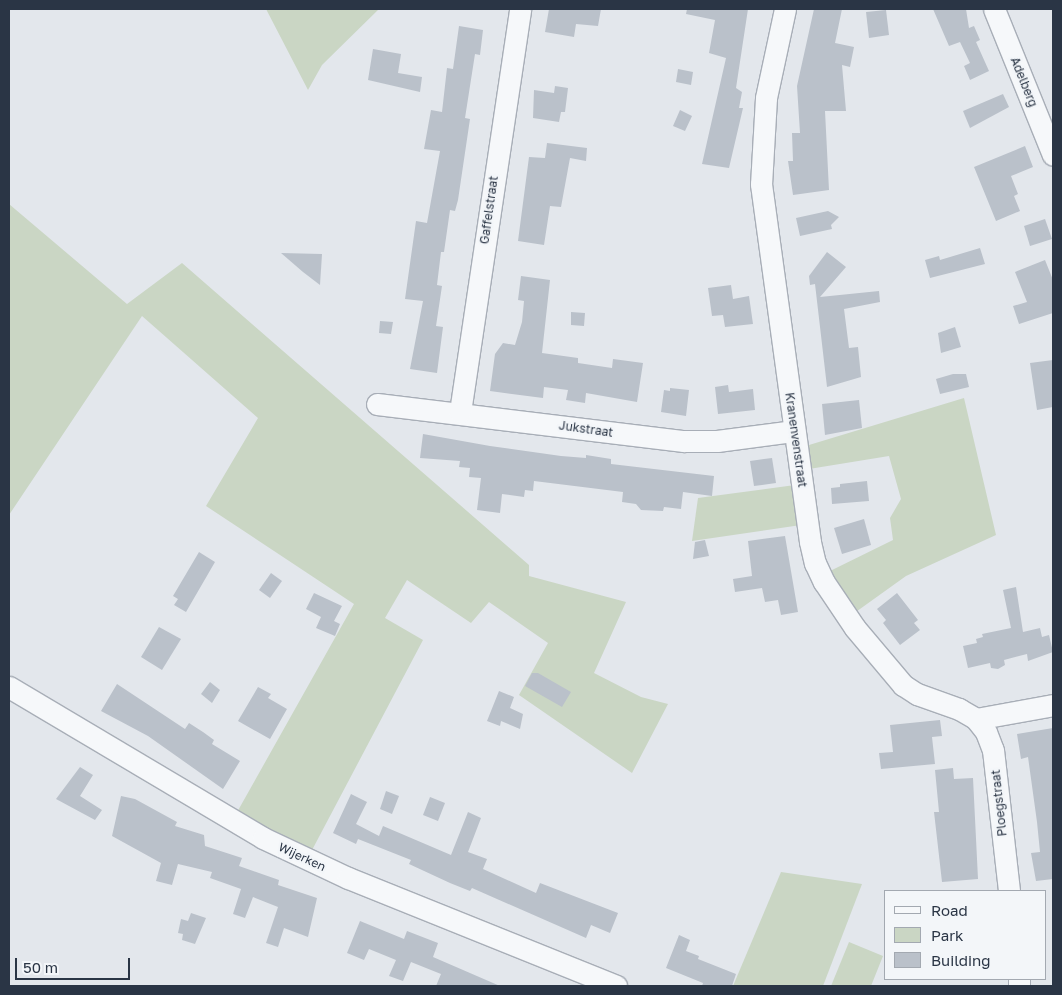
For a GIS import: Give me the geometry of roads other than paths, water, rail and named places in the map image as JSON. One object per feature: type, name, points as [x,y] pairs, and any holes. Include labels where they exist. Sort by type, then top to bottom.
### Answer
[{"type":"street","name":"Gaffelstraat","points":[[460,412],[520,9]]},
{"type":"street","name":"Kranenvenstraat","points":[[785,9],[766,98],[761,184],[810,542],[824,582],[855,628],[903,685],[917,694],[959,709],[976,719]]},
{"type":"street","name":"Adelberg","points":[[994,9],[1053,155]]},
{"type":"street","name":"Jukstraat","points":[[378,404],[460,412],[684,441],[716,441],[794,431]]},
{"type":"street","name":"Wijerken","points":[[9,687],[262,838],[348,878],[616,986]]},
{"type":"street","points":[[976,719],[1053,705]]},
{"type":"street","name":"Ploegstraat","points":[[976,719],[986,732],[993,750],[1009,890]]}]
